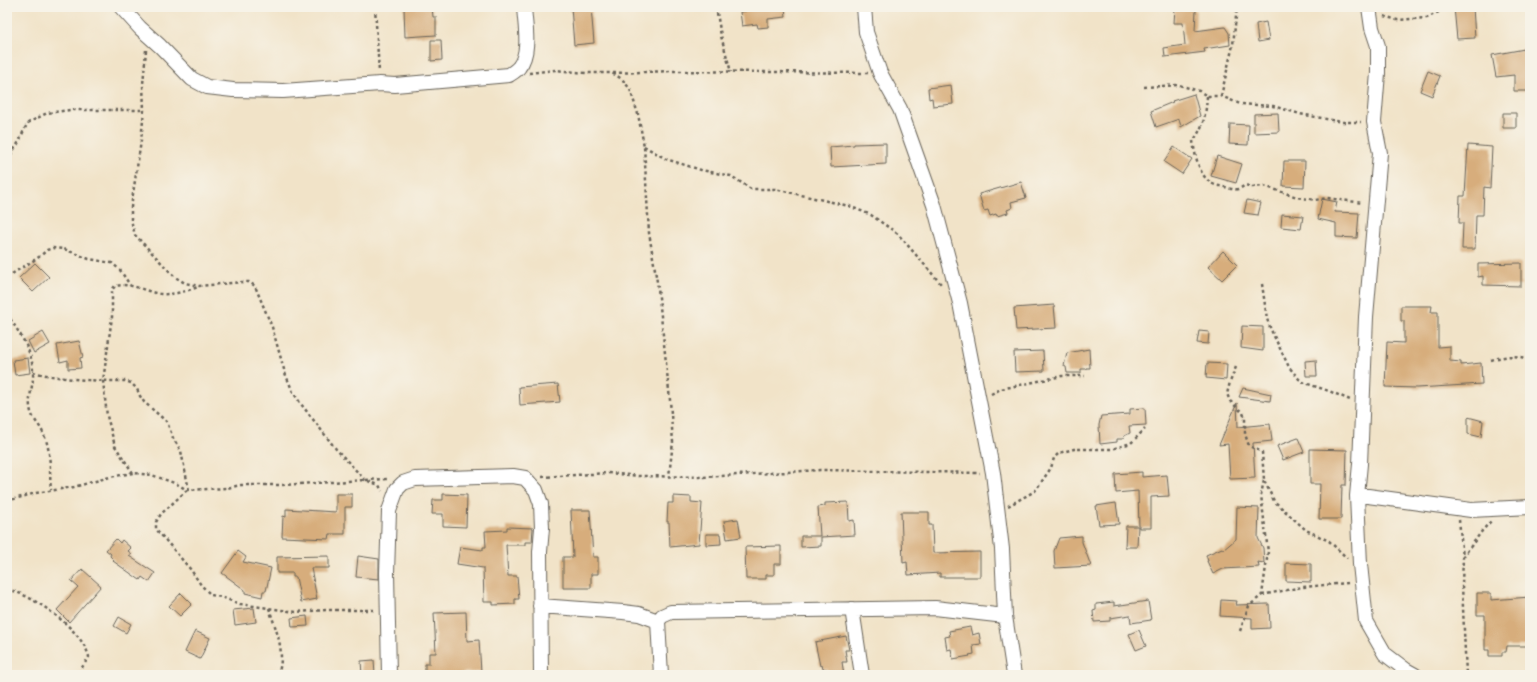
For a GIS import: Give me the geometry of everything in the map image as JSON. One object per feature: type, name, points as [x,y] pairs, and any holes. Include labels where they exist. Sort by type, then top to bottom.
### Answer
[{"type":"street","points":[[120,7],[192,79],[207,87],[232,90],[283,91],[380,84],[395,86],[435,81],[509,76],[519,67],[525,54],[526,38],[524,7]]},
{"type":"street","points":[[864,7],[866,32],[880,73],[900,109],[934,205],[960,303],[993,473],[1002,549],[1005,616],[1014,675]]},
{"type":"street","points":[[1369,10],[1372,28],[1378,46],[1378,73],[1374,122],[1380,153],[1366,317],[1360,464],[1357,496],[1361,582],[1366,621],[1381,648],[1385,654],[1415,675]]},
{"type":"street","points":[[389,675],[390,652],[387,611],[387,573],[389,511],[397,489],[403,483],[415,479],[513,476],[525,478],[536,490],[541,504],[541,675]]},
{"type":"street","points":[[1357,496],[1368,496],[1471,510],[1530,507]]},
{"type":"street","points":[[540,606],[639,614],[658,621]]},
{"type":"street","points":[[662,675],[658,621],[662,616],[671,612],[935,608],[1005,616]]},
{"type":"street","points":[[852,609],[862,675]]},
{"type":"path","points":[[375,7],[380,84]]},
{"type":"path","points":[[716,7],[721,36],[731,72]]},
{"type":"path","points":[[1221,96],[1233,45],[1237,7]]},
{"type":"path","points":[[1369,10],[1397,20],[1427,18],[1448,7]]},
{"type":"path","points":[[140,28],[145,44],[146,55],[143,84],[144,110],[131,207],[131,220],[135,235],[175,277],[185,283],[199,286]]},
{"type":"path","points":[[509,76],[555,70],[586,73],[651,71],[880,73]]},
{"type":"path","points":[[612,73],[622,79],[630,89],[638,114],[644,146],[650,233],[658,288],[670,400],[673,442],[669,476]]},
{"type":"path","points":[[1144,87],[1179,85],[1199,91],[1207,96],[1221,96],[1240,104],[1273,106],[1300,114],[1342,122],[1374,122]]},
{"type":"path","points":[[1207,96],[1206,115],[1200,132],[1193,141],[1198,158],[1197,162],[1208,181],[1214,185],[1234,190],[1240,189],[1246,185],[1252,187],[1264,186],[1297,197],[1314,200],[1327,198],[1353,200],[1376,206]]},
{"type":"path","points":[[7,160],[19,142],[28,124],[47,113],[70,110],[144,110]]},
{"type":"path","points":[[644,146],[666,159],[707,172],[731,176],[751,189],[775,189],[849,206],[871,216],[898,234],[933,277],[944,287]]},
{"type":"path","points":[[7,277],[39,257],[46,250],[53,248],[64,249],[99,262],[107,261],[112,263],[120,270],[130,285]]},
{"type":"path","points":[[133,473],[115,446],[107,416],[104,381],[112,317],[110,299],[112,290],[115,286],[130,285],[160,294],[174,294],[199,286],[249,282],[255,286],[265,314],[272,327],[285,373],[293,392],[336,449],[365,480],[379,485],[385,496],[389,511]]},
{"type":"path","points":[[1262,284],[1269,324],[1289,367],[1299,379],[1305,383],[1329,391],[1362,407]]},
{"type":"path","points":[[7,314],[29,353],[33,372],[30,396],[31,411],[43,433],[46,443],[51,465],[51,490]]},
{"type":"path","points":[[1491,360],[1518,355],[1530,360]]},
{"type":"path","points":[[1236,366],[1227,394],[1230,401],[1243,413],[1249,446],[1262,452],[1264,480],[1261,495],[1268,552],[1262,595]]},
{"type":"path","points":[[33,372],[77,380],[125,381],[131,383],[144,402],[167,422],[173,438],[181,451],[188,490]]},
{"type":"path","points":[[979,403],[994,392],[1001,389],[1062,376],[1085,376]]},
{"type":"path","points":[[997,512],[1035,491],[1051,468],[1054,458],[1059,453],[1074,449],[1112,449],[1131,444],[1145,429]]},
{"type":"path","points":[[525,478],[608,473],[639,476],[704,477],[820,470],[993,473]]},
{"type":"path","points":[[7,501],[133,473],[152,475],[177,484],[188,490],[227,488],[242,485],[282,485],[365,480],[394,480]]},
{"type":"path","points":[[1530,474],[1528,493],[1530,507]]},
{"type":"path","points":[[1264,480],[1274,501],[1290,516],[1306,530],[1329,541],[1346,558],[1360,564]]},
{"type":"path","points":[[188,490],[161,514],[156,522],[156,529],[191,570],[201,585],[211,595],[240,604],[296,612],[356,610],[387,611]]},
{"type":"path","points":[[1456,508],[1461,531],[1463,557],[1462,585],[1466,675]]},
{"type":"path","points":[[1463,557],[1482,531],[1503,508]]},
{"type":"path","points":[[1240,631],[1249,606],[1262,595],[1302,587],[1361,582]]},
{"type":"path","points":[[7,589],[44,607],[59,618],[78,638],[87,651],[89,657],[77,675]]},
{"type":"path","points":[[269,608],[282,646],[278,675]]},
{"type":"building","points":[[432,7],[433,17],[436,17],[436,35],[405,37],[404,8]]},
{"type":"building","points":[[571,7],[591,7],[594,43],[574,45]]},
{"type":"building","points":[[746,7],[785,7],[786,17],[768,19],[768,27],[758,28],[757,24],[742,26],[740,12],[746,11]]},
{"type":"building","points":[[1454,7],[1473,7],[1475,38],[1457,39]]},
{"type":"building","points":[[1175,8],[1196,10],[1195,31],[1225,27],[1229,33],[1230,45],[1204,49],[1205,52],[1165,57],[1164,48],[1185,45],[1183,23],[1174,23]]},
{"type":"building","points":[[1266,22],[1269,40],[1258,42],[1256,24]]},
{"type":"building","points":[[431,40],[441,40],[442,60],[431,61]]},
{"type":"building","points":[[1530,48],[1530,91],[1514,91],[1514,75],[1496,77],[1492,55]]},
{"type":"building","points":[[1428,71],[1440,76],[1432,96],[1420,91]]},
{"type":"building","points":[[951,85],[953,104],[933,106],[932,98],[929,99],[928,88]]},
{"type":"building","points":[[1194,94],[1200,116],[1181,127],[1179,119],[1156,127],[1151,111],[1173,102],[1172,101]]},
{"type":"building","points":[[1278,113],[1279,132],[1254,133],[1254,114]]},
{"type":"building","points":[[1503,113],[1516,113],[1516,128],[1503,128]]},
{"type":"building","points":[[1230,124],[1249,125],[1248,145],[1229,144]]},
{"type":"building","points":[[886,143],[886,164],[831,167],[830,147],[854,144]]},
{"type":"building","points":[[1468,145],[1492,147],[1490,188],[1484,187],[1483,215],[1476,215],[1475,249],[1462,249],[1463,223],[1459,223],[1460,196],[1465,196]]},
{"type":"building","points":[[1174,147],[1192,159],[1182,174],[1164,162]]},
{"type":"building","points":[[1217,156],[1242,164],[1236,183],[1211,176]]},
{"type":"building","points":[[1284,161],[1305,161],[1304,187],[1283,186]]},
{"type":"building","points":[[1021,182],[1026,198],[1011,202],[1012,208],[1007,210],[1008,213],[990,216],[988,210],[984,211],[979,194]]},
{"type":"building","points":[[1322,199],[1337,202],[1335,212],[1359,213],[1357,238],[1336,237],[1336,223],[1318,219]]},
{"type":"building","points":[[1247,200],[1261,203],[1258,215],[1244,213]]},
{"type":"building","points":[[1282,214],[1303,216],[1301,229],[1281,227]]},
{"type":"building","points":[[1223,251],[1237,265],[1222,280],[1208,267]]},
{"type":"building","points":[[35,263],[49,277],[33,292],[19,278]]},
{"type":"building","points":[[1521,263],[1521,286],[1483,285],[1483,276],[1478,277],[1478,264]]},
{"type":"building","points":[[1054,305],[1056,328],[1016,330],[1014,308]]},
{"type":"building","points":[[1401,306],[1432,306],[1431,312],[1438,312],[1438,347],[1450,346],[1450,361],[1461,362],[1461,365],[1481,363],[1482,384],[1417,388],[1385,387],[1387,342],[1404,343],[1404,321],[1401,321]]},
{"type":"building","points":[[1242,326],[1263,327],[1263,351],[1241,348]]},
{"type":"building","points":[[1199,331],[1209,332],[1208,344],[1197,343]]},
{"type":"building","points":[[43,332],[50,344],[34,353],[28,341]]},
{"type":"building","points":[[79,341],[83,357],[80,358],[81,368],[68,369],[68,360],[60,362],[57,345]]},
{"type":"building","points":[[1089,349],[1090,368],[1081,369],[1081,373],[1067,373],[1066,367],[1064,366],[1067,353]]},
{"type":"building","points":[[1043,351],[1044,371],[1015,372],[1014,352]]},
{"type":"building","points":[[28,358],[30,373],[15,375],[13,360]]},
{"type":"building","points":[[1316,360],[1317,376],[1306,376],[1305,361]]},
{"type":"building","points":[[1207,363],[1227,364],[1226,380],[1206,378]]},
{"type":"building","points":[[558,384],[560,402],[520,405],[519,387]]},
{"type":"building","points":[[1243,388],[1271,394],[1270,401],[1239,397]]},
{"type":"building","points":[[1237,403],[1238,427],[1270,424],[1272,441],[1253,443],[1255,478],[1230,479],[1228,444],[1219,445]]},
{"type":"building","points":[[1145,408],[1146,425],[1129,426],[1130,433],[1124,436],[1123,439],[1117,439],[1117,442],[1100,444],[1099,425],[1101,416],[1130,414],[1130,409]]},
{"type":"building","points":[[1468,417],[1483,421],[1481,437],[1468,434]]},
{"type":"building","points":[[1298,438],[1304,452],[1283,460],[1277,446]]},
{"type":"building","points":[[1310,449],[1347,450],[1346,485],[1342,485],[1341,519],[1319,519],[1320,484],[1310,484]]},
{"type":"building","points":[[1142,472],[1142,477],[1167,475],[1169,496],[1151,497],[1151,528],[1139,528],[1138,491],[1116,493],[1115,474]]},
{"type":"building","points":[[336,494],[352,494],[352,507],[345,507],[345,534],[330,534],[329,539],[282,537],[283,516],[286,517],[286,509],[336,512]]},
{"type":"building","points":[[443,494],[467,495],[466,527],[443,526],[443,514],[432,514],[433,500],[443,500]]},
{"type":"building","points":[[673,496],[691,497],[691,502],[702,503],[699,544],[670,547],[669,522],[667,522],[668,503],[673,503]]},
{"type":"building","points":[[848,502],[849,521],[854,520],[855,535],[821,537],[821,546],[801,547],[801,536],[820,536],[818,507],[825,506],[825,503]]},
{"type":"building","points":[[1116,503],[1119,524],[1099,525],[1096,506]]},
{"type":"building","points":[[1237,507],[1259,508],[1258,538],[1263,548],[1264,563],[1258,562],[1259,567],[1223,569],[1213,574],[1206,555],[1222,548],[1223,550],[1236,539]]},
{"type":"building","points":[[571,510],[590,510],[593,557],[598,557],[598,574],[591,574],[591,588],[563,588],[563,557],[573,557]]},
{"type":"building","points":[[901,512],[929,512],[929,525],[932,525],[933,553],[980,552],[980,577],[940,577],[940,573],[908,575],[907,562],[903,563]]},
{"type":"building","points":[[738,519],[741,537],[727,539],[724,521]]},
{"type":"building","points":[[1126,526],[1138,526],[1137,547],[1125,547]]},
{"type":"building","points":[[507,527],[533,528],[532,542],[525,542],[525,545],[506,545],[508,576],[517,576],[519,599],[515,599],[515,604],[493,605],[493,602],[484,602],[483,568],[457,564],[460,547],[483,550],[483,547],[486,547],[485,531],[507,530]]},
{"type":"building","points":[[706,534],[720,534],[721,544],[706,545]]},
{"type":"building","points":[[1082,536],[1082,542],[1091,566],[1055,568],[1054,551],[1059,538]]},
{"type":"building","points":[[116,539],[120,543],[122,540],[131,548],[128,551],[132,554],[129,556],[155,573],[149,582],[142,577],[140,580],[113,561],[114,560],[110,556],[111,554],[106,550]]},
{"type":"building","points":[[781,546],[781,564],[774,564],[774,575],[766,575],[766,579],[746,579],[745,547]]},
{"type":"building","points":[[238,551],[246,557],[243,562],[271,568],[266,591],[263,591],[262,597],[245,593],[245,590],[222,573]]},
{"type":"building","points":[[329,556],[329,568],[311,568],[317,599],[301,602],[296,577],[293,577],[293,573],[277,573],[277,557]]},
{"type":"building","points":[[358,556],[379,559],[379,579],[356,577]]},
{"type":"building","points":[[1286,563],[1311,564],[1311,582],[1286,581]]},
{"type":"building","points":[[82,569],[101,586],[69,622],[57,610],[78,587],[71,581]]},
{"type":"building","points":[[181,593],[192,604],[180,616],[169,606]]},
{"type":"building","points":[[1477,593],[1491,593],[1491,600],[1530,597],[1530,646],[1507,646],[1506,652],[1502,652],[1502,656],[1489,656],[1489,650],[1485,650],[1485,615],[1477,615]]},
{"type":"building","points":[[1221,600],[1237,601],[1236,605],[1269,604],[1270,628],[1252,629],[1252,618],[1220,616]]},
{"type":"building","points":[[1148,601],[1151,620],[1131,623],[1130,615],[1110,618],[1110,621],[1094,622],[1093,611],[1096,610],[1096,604],[1114,602],[1114,606]]},
{"type":"building","points":[[254,608],[256,622],[235,625],[233,610]]},
{"type":"building","points":[[466,612],[467,641],[479,640],[481,672],[461,673],[461,675],[425,675],[425,664],[429,664],[429,653],[436,653],[434,613]]},
{"type":"building","points":[[307,616],[308,626],[292,627],[291,618]]},
{"type":"building","points":[[119,617],[131,624],[126,633],[114,626]]},
{"type":"building","points":[[970,627],[972,635],[979,633],[981,644],[973,645],[974,654],[953,659],[951,649],[947,650],[945,637],[950,636],[949,631]]},
{"type":"building","points":[[1139,630],[1146,646],[1136,650],[1129,634]]},
{"type":"building","points":[[195,631],[210,638],[200,659],[185,652]]},
{"type":"building","points":[[846,636],[849,650],[845,650],[847,662],[842,662],[844,675],[828,675],[827,669],[823,669],[822,665],[820,666],[815,642]]},
{"type":"building","points":[[374,660],[375,675],[362,675],[361,661]]}]
